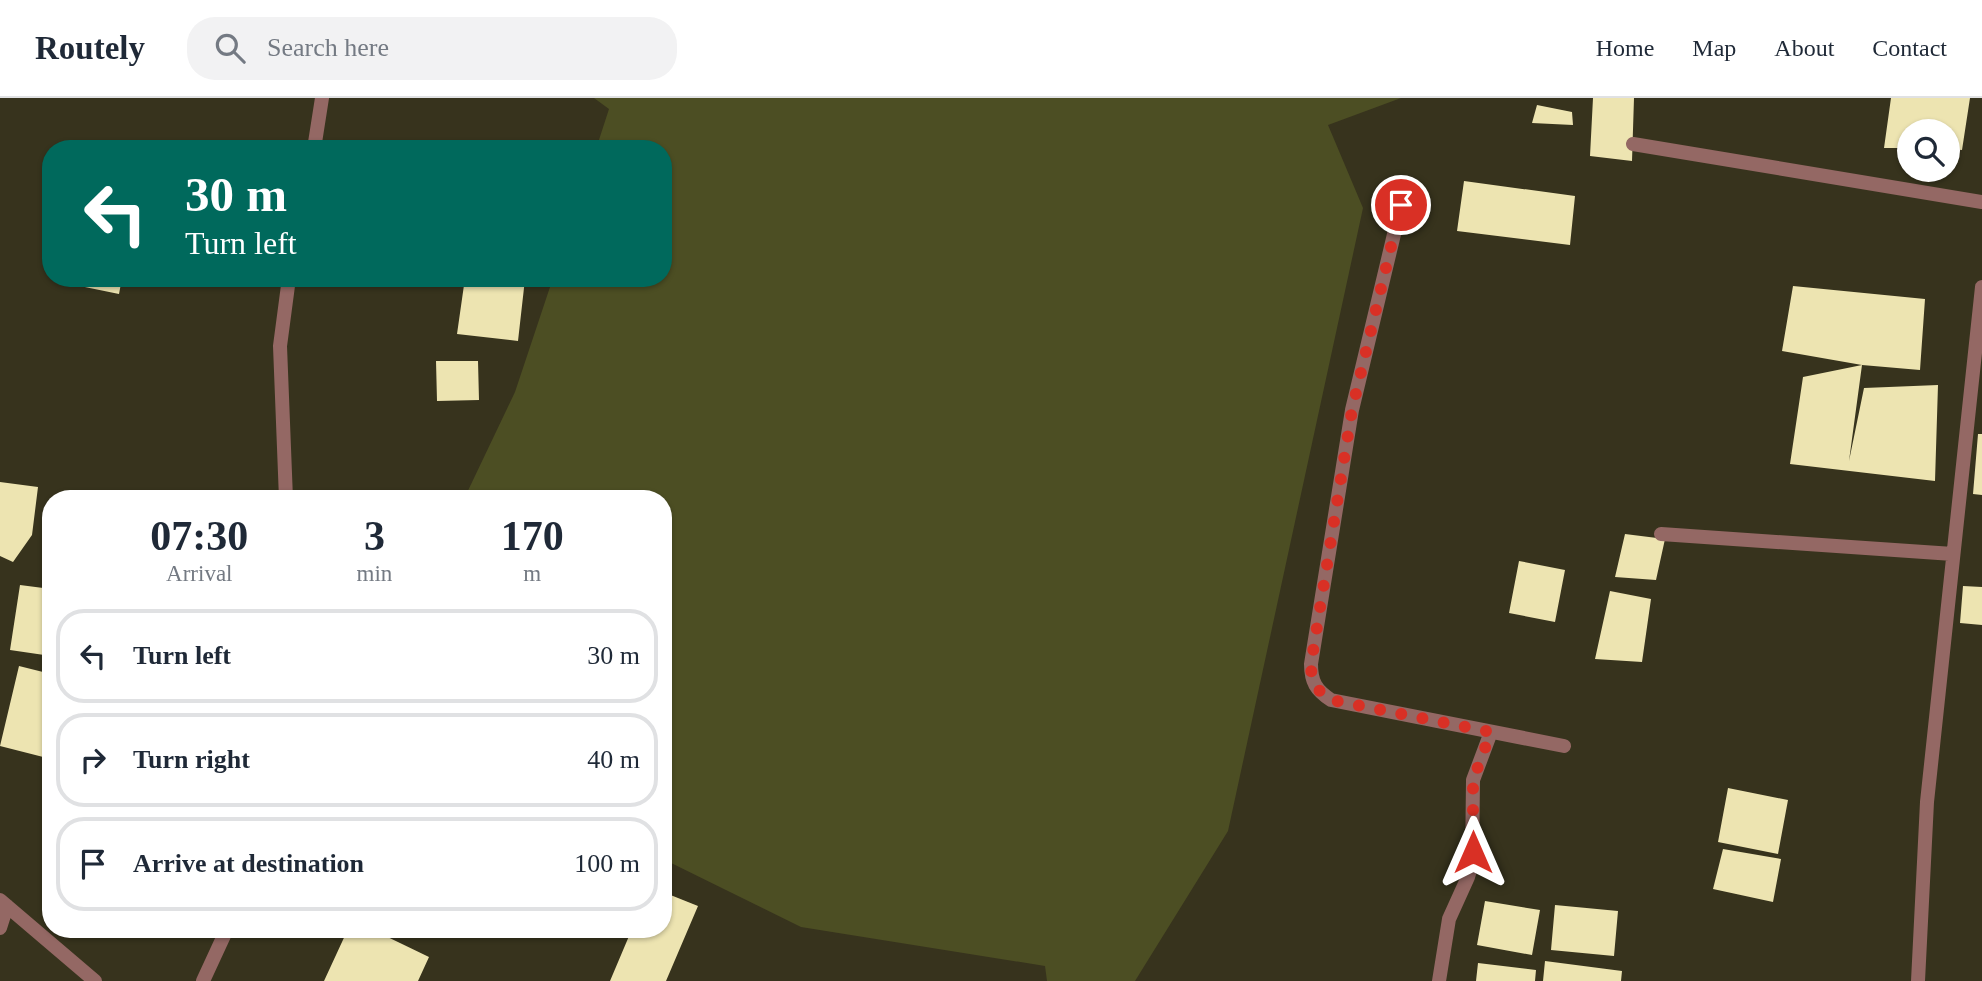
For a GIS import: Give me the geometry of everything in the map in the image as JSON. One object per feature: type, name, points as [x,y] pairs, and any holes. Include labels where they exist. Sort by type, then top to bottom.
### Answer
[{"type":"street","points":[[315,140],[322,98]]},
{"type":"street","points":[[1633,144],[1982,202]]},
{"type":"street","points":[[1401,205],[1352,410],[1311,664],[1311,680],[1319,692],[1331,700],[1564,746]]},
{"type":"street","points":[[286,490],[279,346],[288,287]]},
{"type":"street","points":[[1918,981],[1927,802],[1982,287]]},
{"type":"street","points":[[1661,534],[1953,554]]},
{"type":"street","points":[[1439,981],[1449,919],[1472,864],[1473,780],[1491,732]]},
{"type":"street","points":[[0,928],[4,903]]},
{"type":"street","points":[[4,903],[42,936]]},
{"type":"street","points":[[45,938],[95,981]]},
{"type":"street","points":[[204,981],[223,938]]},
{"type":"green space","points":[[594,98],[1401,98],[1328,125],[1363,208],[1228,831],[1135,981],[1047,981],[1045,966],[801,927],[672,863],[672,490],[468,490],[515,392],[550,287],[672,287],[672,140],[599,140],[609,109]]},
{"type":"building","points":[[1593,98],[1634,98],[1632,161],[1590,156]]},
{"type":"building","points":[[1891,98],[1970,98],[1962,150],[1960,119],[1897,119],[1897,148],[1884,148]]},
{"type":"building","points":[[1537,105],[1572,112],[1573,125],[1532,123]]},
{"type":"building","points":[[1464,181],[1575,196],[1570,245],[1457,231]]},
{"type":"building","points":[[1793,286],[1925,299],[1920,370],[1862,365],[1782,351]]},
{"type":"building","points":[[85,287],[120,287],[119,294]]},
{"type":"building","points":[[464,287],[524,287],[518,341],[457,334]]},
{"type":"building","points":[[436,361],[478,361],[479,400],[437,401]]},
{"type":"building","points":[[1862,365],[1849,461],[1864,388],[1938,385],[1935,481],[1790,464],[1803,377]]},
{"type":"building","points":[[1978,434],[1982,434],[1982,495],[1973,494]]},
{"type":"building","points":[[0,482],[38,487],[32,535],[13,562],[0,556]]},
{"type":"building","points":[[1625,534],[1665,539],[1656,580],[1615,577]]},
{"type":"building","points":[[1519,561],[1565,570],[1555,622],[1509,613]]},
{"type":"building","points":[[20,585],[42,588],[42,655],[10,650]]},
{"type":"building","points":[[1963,586],[1982,587],[1982,625],[1960,623]]},
{"type":"building","points":[[1610,591],[1651,599],[1642,662],[1595,659]]},
{"type":"building","points":[[19,666],[42,672],[42,757],[0,746]]},
{"type":"building","points":[[1728,788],[1788,800],[1778,854],[1718,842]]},
{"type":"building","points":[[1723,849],[1781,859],[1773,902],[1713,889]]},
{"type":"building","points":[[672,896],[698,906],[666,981],[610,981],[628,938],[672,938]]},
{"type":"building","points":[[1485,901],[1540,910],[1532,955],[1477,945]]},
{"type":"building","points":[[1555,905],[1618,911],[1614,956],[1551,950]]},
{"type":"building","points":[[344,938],[390,938],[429,957],[418,981],[324,981]]},
{"type":"building","points":[[1545,961],[1622,971],[1621,981],[1543,981]]},
{"type":"building","points":[[1478,963],[1536,970],[1535,981],[1476,981]]},
{"type":"route","points":[[1401,205],[1352,410],[1311,664],[1311,680],[1319,692],[1331,700],[1364,709],[1491,732],[1473,780],[1473,852]]}]
